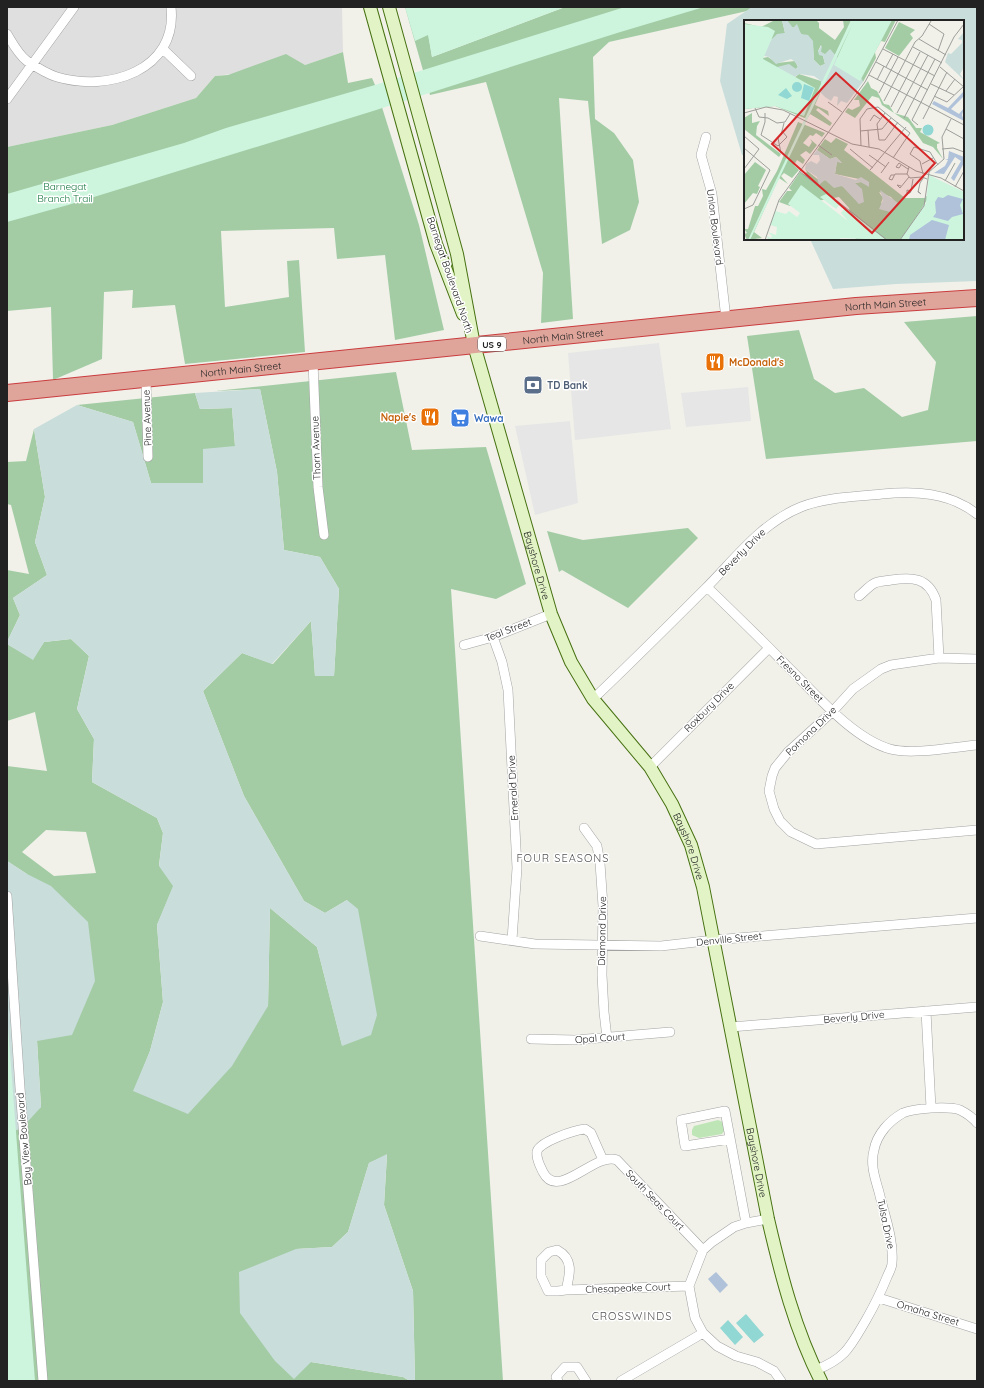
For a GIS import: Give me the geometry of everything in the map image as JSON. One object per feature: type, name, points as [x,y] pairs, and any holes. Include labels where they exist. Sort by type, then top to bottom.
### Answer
[{"type":"highway","name":"North Main Street","points":[[7,393],[856,306],[977,298]]},
{"type":"street","points":[[7,99],[74,7]]},
{"type":"street","points":[[7,34],[16,49],[26,60],[57,77],[74,80],[96,81],[122,78],[148,65],[163,49],[168,36],[171,7]]},
{"type":"street","name":"Barnegat Boulevard North","points":[[370,7],[436,244],[474,345]]},
{"type":"street","name":"Barnegat Boulevard North","points":[[389,7],[412,86],[457,254],[474,345]]},
{"type":"street","points":[[163,49],[191,76]]},
{"type":"street","name":"Union Boulevard","points":[[706,137],[701,155],[712,194],[726,319]]},
{"type":"street","name":"Bayshore Drive","points":[[474,345],[551,614],[571,662],[593,699],[650,767],[672,804],[691,845],[703,887],[714,940],[768,1219],[787,1295],[796,1322],[822,1381]]},
{"type":"street","name":"Thorn Avenue","points":[[313,362],[318,487],[324,535]]},
{"type":"street","name":"Pine Avenue","points":[[146,379],[148,457]]},
{"type":"street","name":"Beverly Drive","points":[[593,699],[707,587],[755,536],[772,523],[801,507],[826,500],[909,492],[927,493],[952,500],[977,514]]},
{"type":"street","points":[[858,596],[875,583],[903,578],[922,581],[933,592],[936,600],[939,658]]},
{"type":"street","name":"Fresno Street","points":[[707,587],[833,711],[862,736],[891,750],[907,752],[977,745]]},
{"type":"street","name":"Teal Street","points":[[464,645],[493,638],[551,614]]},
{"type":"street","name":"Emerald Drive","points":[[493,638],[502,662],[508,690],[517,868],[512,940]]},
{"type":"street","name":"Roxbury Drive","points":[[650,767],[769,648]]},
{"type":"street","name":"Pomona Drive","points":[[977,659],[939,658],[890,666],[881,669],[853,689],[833,711],[788,752],[775,768],[769,791],[776,816],[786,828],[796,835],[816,844],[977,830]]},
{"type":"street","name":"Diamond Drive","points":[[584,828],[597,846],[600,863],[603,906],[602,945],[604,1012],[607,1038]]},
{"type":"street","name":"Bay View Boulevard","points":[[7,896],[20,1088],[43,1381]]},
{"type":"street","name":"Denville Street","points":[[480,936],[535,944],[662,946],[714,940],[895,926],[938,920],[977,918]]},
{"type":"street","name":"Beverly Drive","points":[[731,1027],[977,1007]]},
{"type":"street","points":[[926,1010],[931,1108]]},
{"type":"street","name":"Opal Court","points":[[531,1039],[575,1040],[670,1032]]},
{"type":"street","name":"Tulsa Drive","points":[[816,1370],[841,1357],[849,1348],[879,1298],[892,1265],[890,1235],[873,1168],[873,1151],[877,1138],[904,1112],[931,1108],[959,1110],[974,1119],[977,1123]]},
{"type":"street","points":[[730,1139],[686,1146],[681,1120],[725,1111],[746,1223]]},
{"type":"street","points":[[585,1129],[591,1133],[603,1160],[566,1180],[559,1182],[552,1181],[545,1175],[540,1166],[537,1150],[540,1145],[577,1130],[585,1129]]},
{"type":"street","name":"South Seas Court","points":[[603,1160],[608,1158],[616,1160],[703,1250]]},
{"type":"street","points":[[768,1219],[746,1223],[734,1228],[721,1235],[703,1250],[689,1286],[695,1318],[703,1333],[717,1346],[736,1356],[757,1362],[774,1371],[781,1381]]},
{"type":"street","name":"Chesapeake Court","points":[[566,1290],[570,1276],[569,1264],[564,1254],[557,1250],[549,1252],[541,1260],[541,1276],[548,1291],[689,1286]]},
{"type":"street","name":"Omaha Street","points":[[879,1298],[977,1329]]},
{"type":"street","points":[[621,1381],[703,1333]]},
{"type":"street","points":[[558,1381],[556,1377],[565,1366],[577,1367],[586,1381]]},
{"type":"shaded area","points":[[7,7],[342,7],[343,52],[305,65],[215,76],[196,98],[112,125],[7,147]]},
{"type":"shaded area","points":[[752,7],[977,7],[977,281],[896,284],[833,289],[810,240],[964,240],[964,20],[744,20],[744,155],[742,155],[720,81],[727,24]]},
{"type":"shaded area","points":[[659,343],[671,429],[575,440],[568,353]]},
{"type":"shaded area","points":[[748,387],[751,421],[686,427],[681,393]]},
{"type":"shaded area","points":[[260,389],[277,472],[284,550],[320,557],[339,589],[334,676],[315,676],[311,621],[272,664],[242,653],[203,691],[244,796],[304,901],[325,913],[347,900],[358,909],[377,1015],[371,1035],[342,1046],[317,947],[270,908],[268,1006],[232,1066],[188,1114],[133,1091],[150,1051],[163,1002],[157,925],[173,886],[159,866],[163,833],[157,818],[92,782],[94,739],[77,709],[89,656],[71,639],[44,642],[33,660],[7,644],[7,642],[20,615],[13,598],[47,575],[35,542],[45,497],[34,429],[77,405],[133,422],[151,483],[203,483],[203,449],[235,446],[232,408],[200,409],[195,393]]},
{"type":"shaded area","points":[[570,421],[578,503],[535,515],[515,426]]},
{"type":"shaded area","points":[[7,861],[27,874],[51,886],[88,922],[95,981],[72,1035],[37,1041],[41,1107],[21,1129],[7,1132]]},
{"type":"shaded area","points":[[387,1154],[384,1205],[413,1291],[415,1381],[410,1381],[403,1377],[311,1362],[294,1379],[275,1361],[240,1313],[239,1272],[296,1249],[332,1247],[348,1232],[369,1163]]},
{"type":"shaded area","points":[[716,1272],[728,1285],[720,1293],[708,1279]]},
{"type":"shaded area","points":[[746,1314],[764,1335],[754,1343],[736,1323]]},
{"type":"shaded area","points":[[728,1320],[743,1337],[735,1345],[720,1328]]},
{"type":"green space","points":[[405,7],[424,7],[432,57],[565,7],[752,7],[747,11],[609,42],[593,57],[595,119],[614,133],[633,160],[639,202],[630,230],[602,244],[588,101],[559,98],[573,319],[541,323],[543,273],[486,82],[430,95]]},
{"type":"green space","points":[[405,7],[565,7],[432,57],[428,35],[415,41]]},
{"type":"green space","name":"Barnegat Branch Trail","points":[[625,7],[704,7],[617,33],[373,111],[68,205],[7,222],[7,194],[184,143],[226,128],[375,85]]},
{"type":"green space","points":[[343,52],[348,83],[372,78],[375,85],[419,225],[444,330],[395,340],[385,255],[337,259],[334,228],[221,231],[225,307],[289,297],[287,261],[299,260],[305,352],[185,364],[175,305],[132,308],[133,290],[104,292],[102,359],[53,380],[51,307],[7,311],[7,147],[112,125],[196,98],[215,76],[228,75],[286,54],[305,65]]},
{"type":"green space","points":[[977,316],[977,441],[766,459],[747,336],[799,330],[814,379],[835,393],[864,388],[902,417],[928,410],[936,362],[904,322]]},
{"type":"green space","points":[[396,372],[412,450],[486,447],[526,584],[496,599],[451,589],[503,1381],[415,1381],[413,1291],[384,1205],[387,1155],[369,1163],[348,1232],[332,1247],[296,1249],[311,1362],[403,1377],[410,1381],[7,1381],[7,1132],[41,1107],[27,874],[7,861],[7,766],[47,771],[35,712],[7,721],[7,644],[33,659],[44,642],[71,639],[89,656],[77,709],[94,739],[92,782],[157,818],[163,833],[159,865],[174,885],[157,925],[163,1002],[150,1051],[134,1091],[268,1006],[270,908],[317,947],[342,1045],[347,900],[325,913],[304,901],[244,796],[203,691],[242,653],[273,664],[311,621],[315,676],[334,676],[339,589],[320,557],[284,550],[277,472],[260,389],[215,391]],"holes":[[[46,830],[86,832],[96,873],[54,876],[22,852]]]},
{"type":"green space","points":[[195,393],[200,409],[232,408],[235,446],[204,483],[151,483],[133,422],[77,405]]},
{"type":"green space","points":[[34,429],[45,497],[35,542],[47,575],[13,598],[20,615],[7,642],[7,570],[29,574],[11,505],[7,504],[7,462],[26,461]]},
{"type":"green space","points":[[688,528],[698,538],[628,608],[562,570],[559,572],[547,531],[583,540]]},
{"type":"green space","points":[[7,1014],[35,1381],[7,1381]]},
{"type":"green space","points":[[718,1120],[723,1122],[725,1130],[722,1134],[699,1138],[692,1135],[694,1126]]},
{"type":"place","name":"McDonald's","points":[[715,362]]},
{"type":"place","name":"TD Bank","points":[[533,385]]},
{"type":"place","name":"Naple's","points":[[430,417]]},
{"type":"place","name":"Wawa","points":[[460,418]]},
{"type":"district","name":"FOUR SEASONS","points":[[563,858]]},
{"type":"district","name":"CROSSWINDS","points":[[632,1316]]}]
